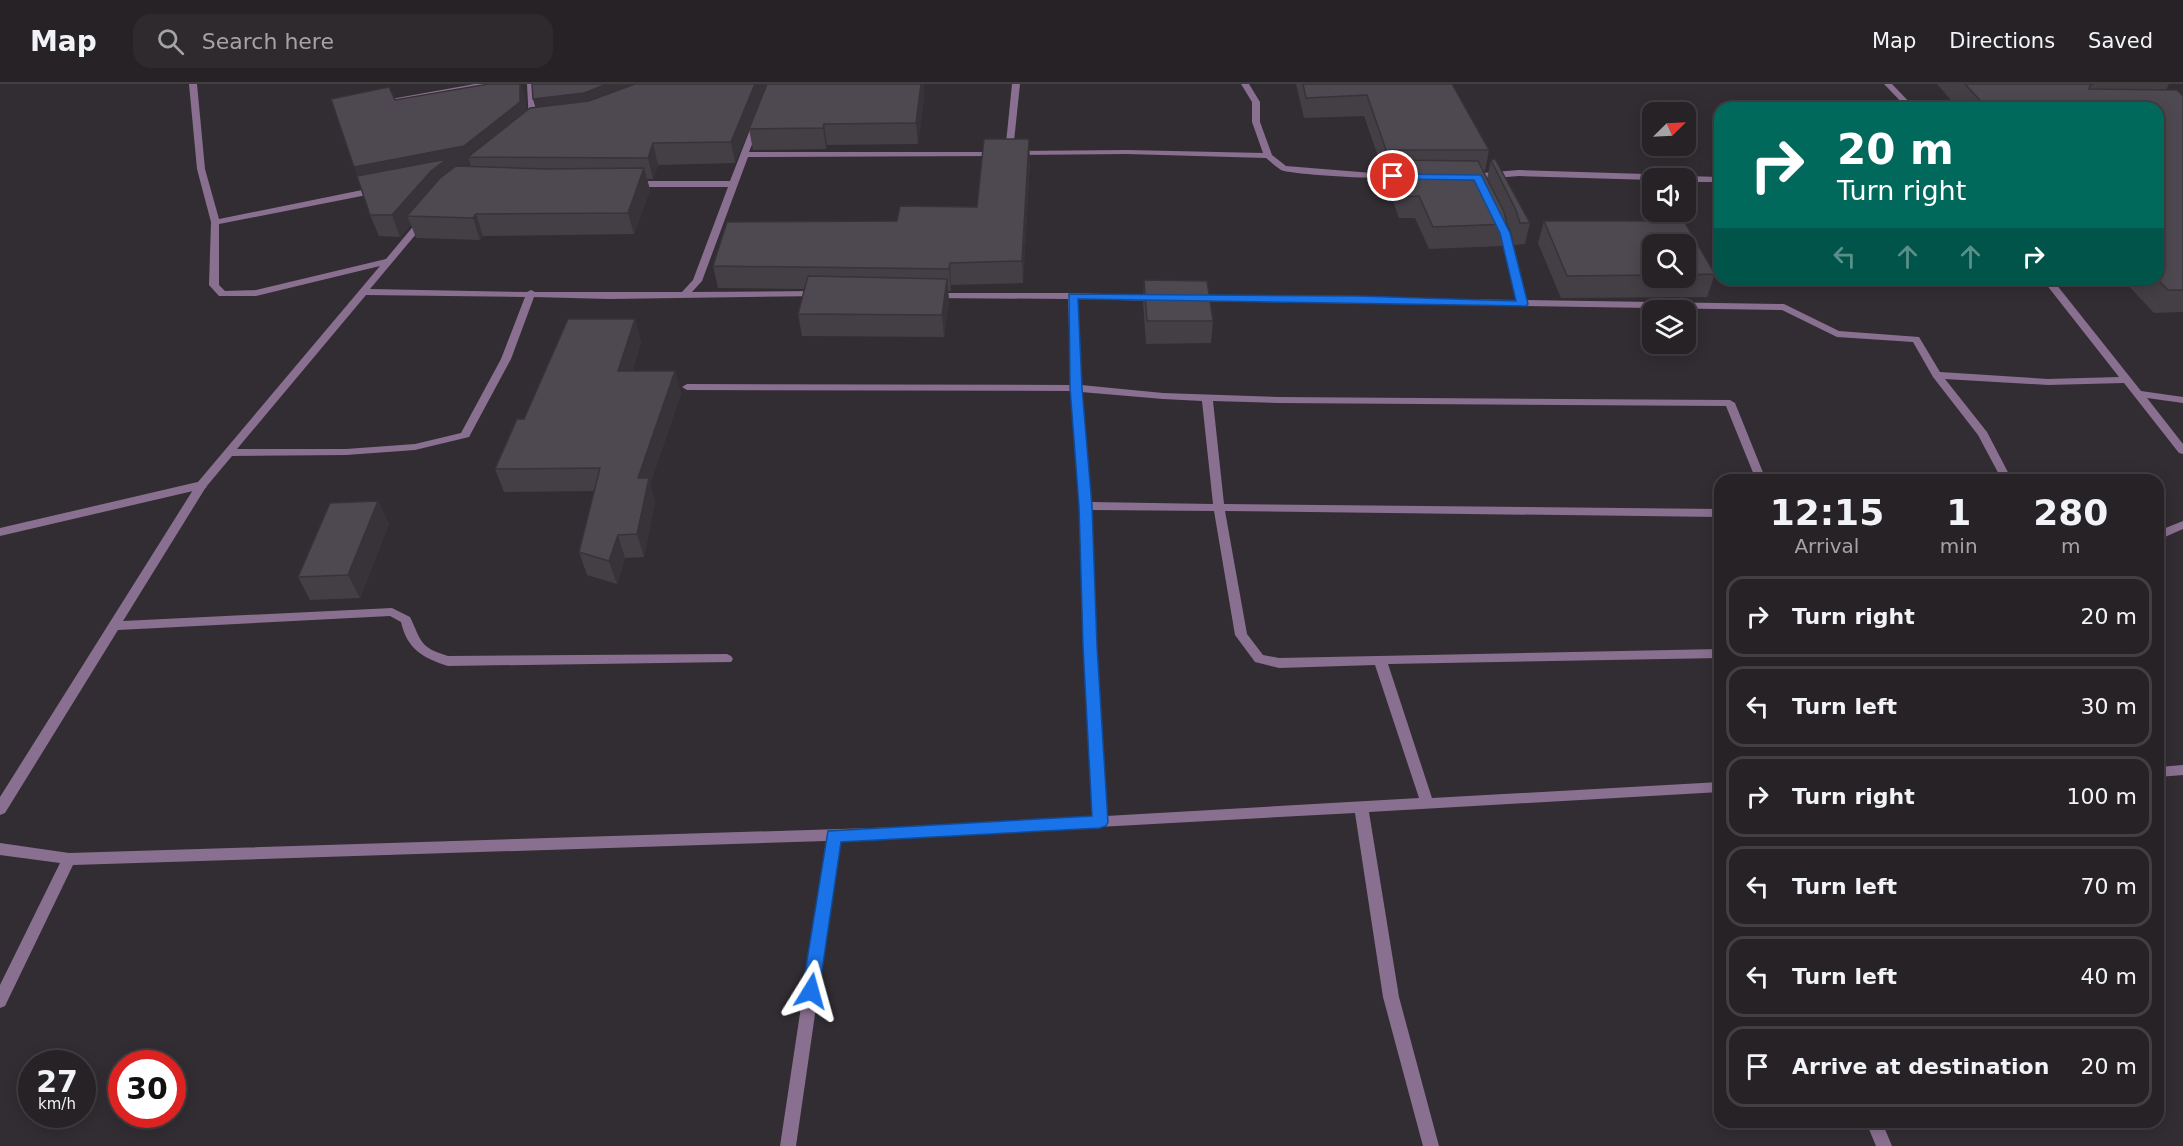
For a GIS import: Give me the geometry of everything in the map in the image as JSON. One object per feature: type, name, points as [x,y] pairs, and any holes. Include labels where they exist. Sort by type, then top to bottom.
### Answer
[{"type":"street","points":[[193,84],[201,169],[215,222],[214,285],[222,294],[255,293],[389,261]]},
{"type":"street","points":[[366,105],[488,84]]},
{"type":"street","points":[[531,84],[534,127]]},
{"type":"street","points":[[1009,153],[1016,84]]},
{"type":"street","points":[[1245,84],[1256,102],[1256,122],[1268,156],[1284,168],[1372,176],[1407,176]]},
{"type":"street","points":[[1888,84],[1905,102]]},
{"type":"street","points":[[684,294],[697,281],[761,112]]},
{"type":"street","points":[[744,155],[1127,152],[1268,156]]},
{"type":"street","points":[[1454,177],[1480,182],[1519,173],[1642,177]]},
{"type":"street","points":[[1696,179],[1714,180]]},
{"type":"street","points":[[617,184],[733,184]]},
{"type":"street","points":[[215,222],[388,187]]},
{"type":"street","points":[[1491,205],[1505,233],[1522,304]]},
{"type":"street","points":[[0,809],[202,485],[435,206]]},
{"type":"street","points":[[2052,285],[2183,451]]},
{"type":"street","points":[[363,292],[610,296],[760,292],[831,294]]},
{"type":"street","points":[[228,453],[346,452],[415,447],[465,435],[506,358],[531,293]]},
{"type":"street","points":[[925,296],[1164,298]]},
{"type":"street","points":[[1073,296],[1076,388],[1086,506],[1090,646],[1100,822]]},
{"type":"street","points":[[1187,298],[1784,307],[1837,334],[1916,339],[1937,375],[1983,434],[2004,474]]},
{"type":"street","points":[[1937,375],[2048,382],[2127,380]]},
{"type":"street","points":[[687,387],[1076,388],[1207,397],[1356,402],[1730,403],[1759,474]]},
{"type":"street","points":[[2138,394],[2183,400]]},
{"type":"street","points":[[1207,397],[1219,507],[1241,635],[1259,658],[1279,663],[1714,653]]},
{"type":"street","points":[[0,532],[202,485]]},
{"type":"street","points":[[1086,506],[1714,513]]},
{"type":"street","points":[[2164,533],[2183,525]]},
{"type":"street","points":[[115,626],[392,612],[406,620],[410,638],[425,654],[448,661],[727,659]]},
{"type":"street","points":[[1380,660],[1427,803]]},
{"type":"street","points":[[2164,772],[2183,770]]},
{"type":"street","points":[[0,849],[69,859],[834,836],[1714,787]]},
{"type":"street","points":[[1361,807],[1392,997],[1431,1146]]},
{"type":"street","points":[[788,1146],[834,836]]},
{"type":"street","points":[[0,1001],[69,859]]},
{"type":"street","points":[[1876,1128],[1884,1146]]},
{"type":"building","points":[[488,84],[520,84],[520,102],[464,146],[354,167],[331,99],[389,87],[395,100]]},
{"type":"building","points":[[532,84],[607,84],[584,93],[533,99]]},
{"type":"building","points":[[635,84],[755,84],[731,142],[653,143],[648,158],[468,157],[530,108],[589,101]]},
{"type":"building","points":[[767,84],[921,84],[916,123],[824,124],[823,128],[749,129]]},
{"type":"building","points":[[1303,84],[1452,84],[1489,150],[1386,150],[1367,95],[1306,98]]},
{"type":"building","points":[[1965,84],[2093,84],[2089,89],[2177,90],[2183,96],[2183,290],[2168,290],[2163,285],[2164,102],[1982,102]]},
{"type":"building","points":[[984,139],[1029,139],[1022,261],[950,263],[949,269],[713,266],[727,222],[897,221],[900,206],[977,207]]},
{"type":"building","points":[[447,159],[431,171],[392,215],[370,215],[357,176]]},
{"type":"building","points":[[1495,159],[1530,223],[1520,223],[1516,210],[1491,160]]},
{"type":"building","points":[[1390,160],[1478,161],[1504,212],[1507,224],[1433,227],[1419,196],[1402,197]]},
{"type":"building","points":[[456,166],[544,169],[644,168],[628,213],[476,214],[473,218],[407,216],[440,178]]},
{"type":"building","points":[[1544,221],[1685,222],[1692,234],[1642,234],[1642,275],[1567,276]]},
{"type":"building","points":[[1696,242],[1714,272],[1696,275]]},
{"type":"building","points":[[808,276],[947,279],[942,315],[798,314]]},
{"type":"building","points":[[1144,280],[1207,281],[1213,321],[1147,321]]},
{"type":"building","points":[[568,319],[635,319],[618,371],[675,371],[638,478],[649,478],[637,534],[618,535],[609,561],[579,552],[600,468],[495,469],[517,419],[524,419]]},
{"type":"building","points":[[378,501],[348,575],[298,577],[330,503]]},
{"type":"route","points":[[811,991],[834,836],[1100,822],[1090,646],[1086,506],[1076,388],[1073,296],[1247,300],[1358,299],[1522,304],[1505,233],[1478,177],[1393,176]]}]
